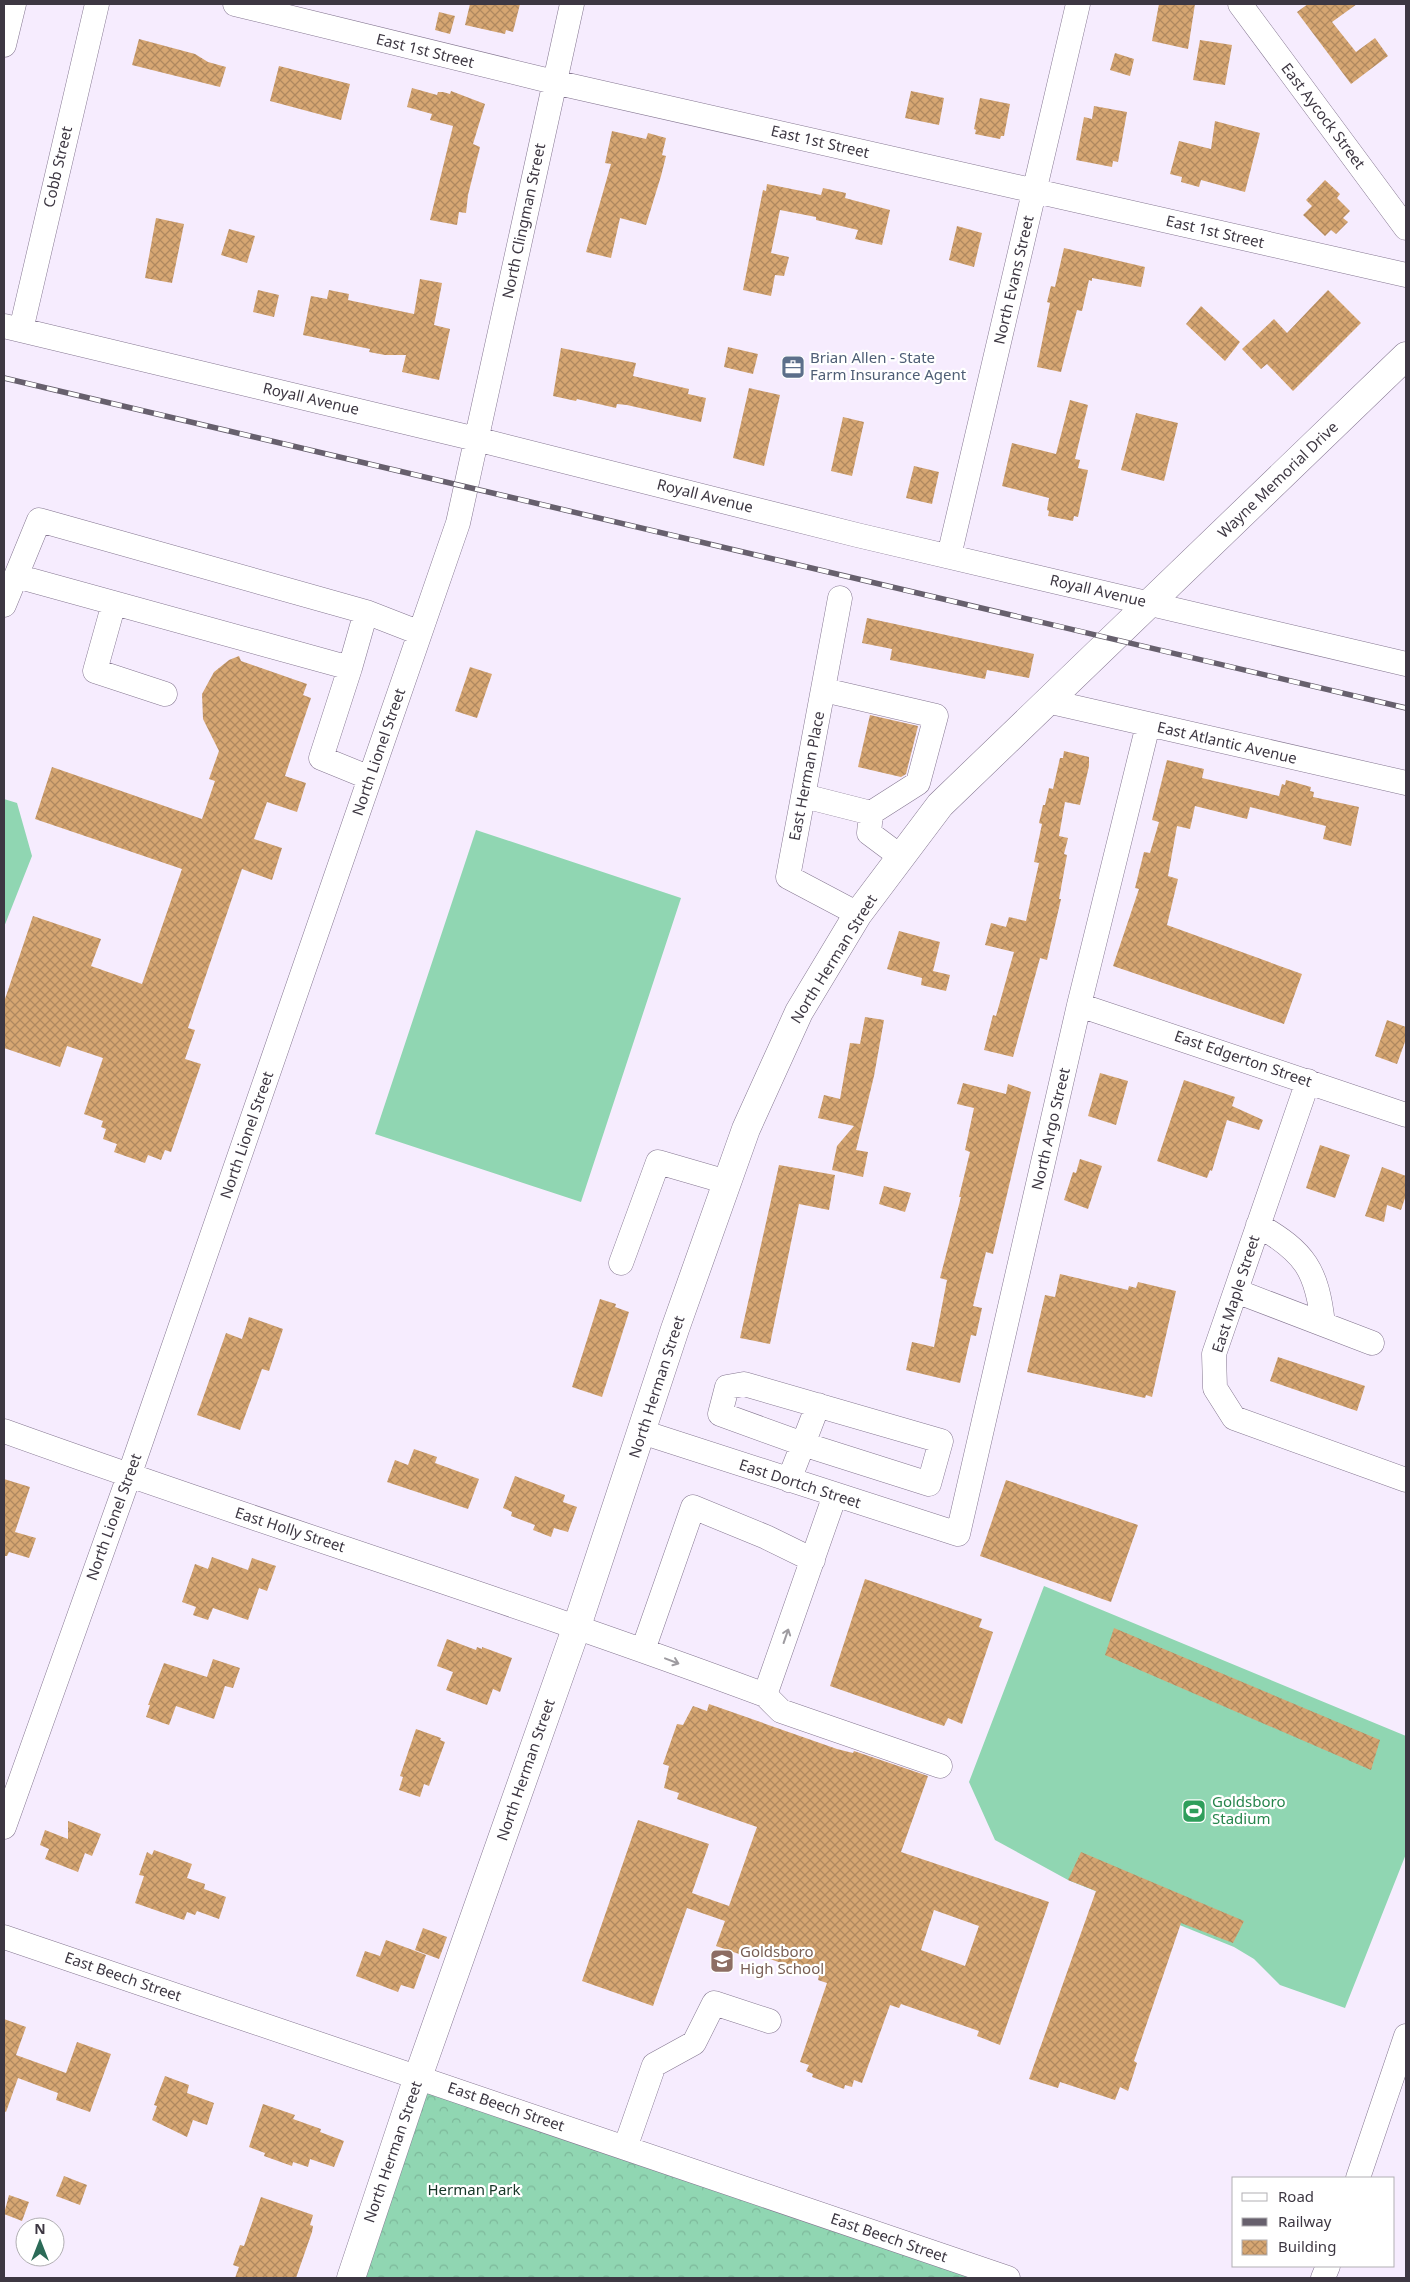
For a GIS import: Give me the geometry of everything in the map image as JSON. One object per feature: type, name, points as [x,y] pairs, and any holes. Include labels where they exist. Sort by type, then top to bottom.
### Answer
[{"type":"main road","name":"Wayne Memorial Drive","points":[[1150,604],[1406,356]]},
{"type":"main road","name":"North Herman Street","points":[[350,2278],[418,2077],[577,1626],[675,1329],[727,1182],[746,1129],[799,1012],[858,914],[940,805],[1111,638],[1150,604]]},
{"type":"street","points":[[4,45],[14,4]]},
{"type":"street","name":"Cobb Street","points":[[12,328],[97,4]]},
{"type":"street","name":"East 1st Street","points":[[235,4],[554,82],[1406,275]]},
{"type":"street","name":"North Clingman Street","points":[[476,439],[572,4]]},
{"type":"street","name":"North Evans Street","points":[[949,556],[1078,4]]},
{"type":"street","name":"East Aycock Street","points":[[1240,4],[1406,228]]},
{"type":"street","name":"Royall Avenue","points":[[12,328],[476,439],[857,535],[1406,664]]},
{"type":"street","name":"North Lionel Street","points":[[4,1827],[129,1476],[458,523],[476,439]]},
{"type":"street","points":[[4,605],[39,520],[366,612],[420,633]]},
{"type":"street","points":[[16,576],[350,668]]},
{"type":"street","name":"East Herman Place","points":[[840,598],[788,877],[858,914]]},
{"type":"street","points":[[114,603],[95,671],[165,694]]},
{"type":"street","points":[[366,612],[321,758],[370,778]]},
{"type":"street","points":[[804,796],[871,813],[918,783],[936,716],[824,690]]},
{"type":"street","name":"East Atlantic Avenue","points":[[1047,701],[1406,783]]},
{"type":"street","name":"North Argo Street","points":[[958,1534],[1079,1004],[1148,725]]},
{"type":"street","points":[[871,813],[869,833],[901,857]]},
{"type":"street","name":"East Edgerton Street","points":[[1079,1004],[1406,1115]]},
{"type":"street","name":"East Maple Street","points":[[1308,1081],[1214,1354],[1214,1388],[1234,1418],[1406,1480]]},
{"type":"street","points":[[621,1263],[658,1162],[727,1182]]},
{"type":"street","points":[[1258,1225],[1286,1241],[1305,1262],[1320,1296],[1323,1324]]},
{"type":"street","points":[[1236,1291],[1372,1343]]},
{"type":"street","points":[[941,1440],[929,1484],[803,1444],[720,1414],[727,1387],[744,1384],[978,1450]]},
{"type":"street","points":[[789,1480],[818,1405]]},
{"type":"street","name":"East Holly Street","points":[[4,1431],[129,1476],[577,1626],[765,1695]]},
{"type":"street","name":"East Dortch Street","points":[[642,1432],[958,1534]]},
{"type":"street","points":[[835,1495],[765,1695],[782,1711],[940,1766]]},
{"type":"street","points":[[643,1650],[693,1507],[766,1536],[813,1560]]},
{"type":"street","name":"East Beech Street","points":[[4,1937],[1008,2278]]},
{"type":"street","points":[[625,2148],[654,2065],[694,2043],[714,2003],[769,2021]]},
{"type":"street","points":[[1358,2177],[1406,2036]]},
{"type":"green space","points":[[4,799],[17,803],[32,856],[4,927]]},
{"type":"green space","points":[[476,830],[681,898],[581,1202],[375,1134]]},
{"type":"green space","name":"Goldsboro Stadium","points":[[1044,1586],[1406,1736],[1406,1854],[1345,2008],[1280,1985],[1254,1959],[1234,1947],[1068,1880],[995,1840],[969,1782]]},
{"type":"green space","name":"Herman Park","points":[[418,2077],[1008,2278],[351,2278]]},
{"type":"building","points":[[470,4],[520,4],[513,32],[506,30],[505,34],[465,25]]},
{"type":"building","points":[[1159,4],[1195,4],[1188,49],[1152,41]]},
{"type":"building","points":[[1308,4],[1357,4],[1332,22],[1356,52],[1375,38],[1388,56],[1351,84],[1297,12]]},
{"type":"building","points":[[439,12],[455,16],[450,34],[435,30]]},
{"type":"building","points":[[139,39],[195,54],[208,62],[226,67],[220,87],[132,65]]},
{"type":"building","points":[[1200,40],[1232,45],[1225,85],[1193,80]]},
{"type":"building","points":[[1115,53],[1134,59],[1130,76],[1110,70]]},
{"type":"building","points":[[279,66],[350,84],[341,120],[270,101]]},
{"type":"building","points":[[412,88],[437,95],[438,92],[450,94],[451,91],[485,104],[473,144],[480,147],[468,195],[466,213],[459,212],[457,225],[430,220],[453,126],[430,120],[432,114],[407,107]]},
{"type":"building","points":[[911,91],[944,98],[939,125],[905,118]]},
{"type":"building","points":[[980,98],[1010,104],[1004,136],[1001,136],[1000,139],[975,134],[976,130],[974,129]]},
{"type":"building","points":[[1094,106],[1127,112],[1118,162],[1113,161],[1112,167],[1076,160],[1084,117],[1092,119]]},
{"type":"building","points":[[1215,121],[1260,133],[1245,192],[1201,180],[1199,187],[1181,182],[1182,177],[1170,174],[1179,141],[1211,149]]},
{"type":"building","points":[[612,131],[646,139],[648,133],[666,138],[662,155],[666,156],[646,225],[620,218],[611,258],[586,252],[611,164],[605,163]]},
{"type":"building","points":[[1325,180],[1340,194],[1337,198],[1350,211],[1343,218],[1348,222],[1336,234],[1331,230],[1325,236],[1303,215],[1312,206],[1306,200]]},
{"type":"building","points":[[767,184],[821,195],[823,188],[846,193],[845,198],[890,210],[882,245],[855,239],[858,230],[816,220],[816,217],[780,210],[771,253],[789,257],[784,276],[775,275],[771,296],[743,290],[763,190],[766,191]]},
{"type":"building","points":[[156,218],[184,224],[172,283],[145,278]]},
{"type":"building","points":[[957,226],[982,233],[974,267],[949,260]]},
{"type":"building","points":[[229,229],[255,236],[247,263],[221,255]]},
{"type":"building","points":[[1064,248],[1145,267],[1141,287],[1092,278],[1092,281],[1089,280],[1082,311],[1077,310],[1061,372],[1037,367],[1050,303],[1047,302],[1051,286],[1055,287]]},
{"type":"building","points":[[420,279],[442,283],[434,325],[450,329],[439,380],[402,372],[406,355],[385,355],[369,352],[370,349],[303,335],[311,296],[327,299],[329,290],[349,294],[348,300],[414,314]]},
{"type":"building","points":[[258,290],[279,295],[274,317],[253,312]]},
{"type":"building","points":[[1328,290],[1361,323],[1293,391],[1267,364],[1261,369],[1242,349],[1274,319],[1287,333]]},
{"type":"building","points":[[1201,306],[1240,342],[1225,361],[1186,324]]},
{"type":"building","points":[[728,347],[758,354],[753,374],[724,367]]},
{"type":"building","points":[[561,348],[636,363],[633,376],[689,389],[688,394],[706,398],[701,422],[627,405],[617,404],[616,408],[577,399],[576,401],[553,396]]},
{"type":"building","points":[[749,388],[780,395],[764,466],[733,458]]},
{"type":"building","points":[[1070,400],[1088,405],[1075,459],[1080,460],[1078,468],[1088,470],[1078,517],[1074,516],[1073,521],[1048,516],[1049,498],[1002,486],[1012,443],[1056,454]]},
{"type":"building","points":[[1136,413],[1178,423],[1164,481],[1121,470]]},
{"type":"building","points":[[843,417],[864,422],[852,476],[831,471]]},
{"type":"building","points":[[914,466],[939,472],[932,504],[906,498]]},
{"type":"building","points":[[867,618],[1034,654],[1029,678],[987,670],[985,679],[890,660],[892,649],[862,643]]},
{"type":"building","points":[[239,656],[241,661],[307,684],[303,695],[311,698],[285,776],[306,783],[297,812],[267,802],[254,839],[282,848],[272,880],[242,869],[188,1028],[195,1030],[185,1059],[201,1064],[171,1152],[165,1150],[161,1160],[148,1155],[145,1163],[114,1152],[117,1144],[103,1139],[106,1129],[101,1127],[103,1121],[84,1114],[103,1058],[67,1046],[60,1067],[4,1048],[4,1002],[33,916],[101,939],[91,966],[142,984],[182,869],[35,819],[52,767],[202,819],[215,781],[209,779],[219,751],[203,719],[202,694],[214,672],[229,660]]},
{"type":"building","points":[[470,667],[492,674],[477,718],[455,711]]},
{"type":"building","points":[[870,715],[918,726],[906,774],[901,777],[858,767]]},
{"type":"building","points":[[1064,751],[1089,757],[1089,766],[1080,805],[1065,802],[1059,836],[1068,838],[1064,854],[1067,855],[1059,899],[1061,899],[1047,960],[1040,958],[1013,1057],[984,1050],[993,1015],[996,1016],[1014,952],[985,945],[991,923],[1006,927],[1009,917],[1026,921],[1039,863],[1034,862],[1042,824],[1039,823],[1043,805],[1045,805],[1049,788],[1053,789],[1060,758],[1063,758]]},
{"type":"building","points":[[1167,760],[1204,769],[1202,778],[1279,796],[1282,784],[1285,785],[1286,780],[1311,787],[1310,791],[1314,792],[1313,797],[1359,807],[1351,846],[1323,839],[1326,826],[1250,807],[1247,819],[1195,806],[1190,829],[1177,826],[1168,876],[1178,879],[1167,925],[1302,974],[1284,1024],[1113,966],[1139,889],[1135,888],[1144,852],[1150,853],[1159,822],[1152,820]]},
{"type":"building","points":[[899,931],[940,942],[933,971],[950,975],[946,991],[921,985],[922,978],[887,969]]},
{"type":"building","points":[[865,1017],[884,1020],[874,1076],[856,1150],[868,1152],[863,1177],[832,1170],[837,1146],[854,1126],[818,1118],[824,1095],[840,1099],[850,1043],[860,1044]]},
{"type":"building","points":[[1387,1020],[1406,1027],[1406,1039],[1397,1064],[1375,1056]]},
{"type":"building","points":[[1100,1073],[1128,1081],[1116,1125],[1088,1116]]},
{"type":"building","points":[[1184,1080],[1235,1097],[1232,1106],[1263,1120],[1259,1130],[1227,1120],[1212,1171],[1210,1170],[1207,1178],[1157,1161]]},
{"type":"building","points":[[963,1083],[1006,1094],[1008,1084],[1031,1092],[993,1254],[986,1252],[973,1306],[982,1308],[976,1336],[971,1335],[960,1383],[906,1370],[912,1342],[934,1347],[947,1280],[940,1278],[961,1197],[959,1197],[970,1152],[965,1150],[974,1108],[957,1104]]},
{"type":"building","points":[[1320,1145],[1350,1155],[1335,1198],[1306,1188]]},
{"type":"building","points":[[1080,1159],[1102,1166],[1088,1209],[1064,1200],[1073,1172],[1076,1173]]},
{"type":"building","points":[[779,1165],[835,1175],[829,1210],[799,1204],[770,1344],[740,1338]]},
{"type":"building","points":[[1382,1167],[1406,1176],[1406,1195],[1401,1210],[1387,1205],[1384,1222],[1365,1216]]},
{"type":"building","points":[[884,1186],[911,1193],[905,1212],[879,1204]]},
{"type":"building","points":[[1060,1274],[1128,1290],[1129,1286],[1136,1288],[1138,1282],[1176,1291],[1152,1397],[1146,1395],[1145,1398],[1027,1372],[1045,1295],[1055,1297]]},
{"type":"building","points":[[600,1299],[616,1304],[615,1307],[629,1312],[602,1397],[572,1387]]},
{"type":"building","points":[[249,1317],[283,1329],[269,1371],[262,1369],[240,1430],[197,1415],[226,1333],[242,1339]]},
{"type":"building","points":[[1278,1357],[1365,1386],[1357,1411],[1270,1381]]},
{"type":"building","points":[[414,1449],[437,1457],[435,1463],[479,1479],[468,1509],[387,1482],[395,1460],[408,1465]]},
{"type":"building","points":[[515,1476],[565,1495],[563,1502],[577,1507],[568,1532],[554,1528],[551,1537],[533,1530],[535,1525],[511,1516],[512,1512],[503,1508]]},
{"type":"building","points":[[4,1479],[30,1487],[15,1532],[36,1538],[29,1558],[9,1552],[7,1556],[4,1556]]},
{"type":"building","points":[[1006,1480],[1138,1525],[1111,1602],[980,1556]]},
{"type":"building","points":[[212,1557],[248,1570],[252,1558],[276,1566],[267,1591],[259,1588],[248,1620],[213,1608],[208,1620],[193,1615],[196,1607],[182,1602],[195,1564],[208,1569]]},
{"type":"building","points":[[865,1579],[982,1619],[979,1627],[993,1632],[962,1724],[948,1718],[944,1726],[830,1686]]},
{"type":"building","points":[[1114,1628],[1380,1740],[1371,1770],[1105,1655]]},
{"type":"building","points":[[447,1639],[476,1650],[477,1647],[482,1649],[482,1647],[512,1658],[500,1692],[493,1689],[487,1705],[446,1690],[453,1672],[437,1666]]},
{"type":"building","points":[[213,1659],[240,1668],[233,1688],[225,1686],[214,1719],[176,1706],[169,1725],[146,1717],[150,1705],[148,1705],[164,1663],[207,1677]]},
{"type":"building","points":[[709,1704],[837,1749],[853,1753],[854,1751],[928,1776],[901,1852],[1049,1902],[1000,2045],[977,2036],[979,2031],[901,2004],[899,2008],[890,2005],[862,2083],[854,2080],[852,2087],[845,2085],[844,2089],[812,2077],[813,2074],[806,2071],[809,2065],[800,2062],[827,1983],[818,1980],[819,1976],[741,1949],[739,1954],[716,1946],[725,1921],[687,1908],[653,2006],[582,1981],[638,1820],[709,1844],[692,1893],[729,1906],[757,1827],[677,1799],[679,1793],[664,1788],[669,1766],[663,1764],[677,1724],[683,1725],[693,1706],[707,1711]],"holes":[[[934,1910],[979,1926],[965,1966],[921,1950]]]},
{"type":"building","points":[[416,1729],[441,1738],[440,1740],[445,1742],[429,1786],[424,1784],[420,1797],[399,1790],[403,1777],[400,1776]]},
{"type":"building","points":[[68,1821],[101,1834],[92,1856],[85,1853],[78,1872],[45,1859],[49,1849],[40,1845],[45,1830],[68,1839]]},
{"type":"building","points":[[154,1850],[192,1864],[187,1878],[205,1884],[204,1889],[226,1897],[219,1919],[197,1911],[195,1915],[187,1912],[184,1920],[135,1903],[144,1876],[139,1875],[147,1852],[152,1855]]},
{"type":"building","points":[[1081,1852],[1244,1921],[1233,1943],[1181,1923],[1134,2061],[1137,2063],[1128,2091],[1120,2087],[1115,2100],[1060,2082],[1058,2088],[1029,2079],[1096,1891],[1068,1880]]},
{"type":"building","points":[[423,1928],[447,1937],[439,1959],[415,1950]]},
{"type":"building","points":[[386,1940],[426,1955],[414,1989],[401,1985],[398,1992],[356,1976],[365,1951],[380,1956]]},
{"type":"building","points":[[4,2019],[26,2027],[16,2055],[66,2073],[77,2042],[111,2054],[90,2112],[56,2100],[58,2093],[18,2078],[6,2112],[4,2111]]},
{"type":"building","points":[[165,2076],[189,2085],[187,2093],[214,2103],[207,2125],[193,2120],[187,2137],[152,2120],[157,2106],[154,2105]]},
{"type":"building","points":[[263,2104],[295,2115],[293,2119],[321,2129],[320,2132],[344,2141],[334,2167],[310,2159],[308,2167],[293,2162],[292,2166],[264,2156],[265,2153],[249,2147]]},
{"type":"building","points":[[64,2176],[87,2185],[80,2205],[56,2196]]},
{"type":"building","points":[[9,2195],[29,2202],[23,2217],[15,2218],[4,2214]]},
{"type":"building","points":[[261,2197],[313,2215],[310,2225],[313,2226],[312,2232],[296,2278],[235,2278],[239,2267],[233,2265],[240,2245],[244,2246]]},
{"type":"railway","points":[[4,378],[1406,708]]},
{"type":"place","name":"Brian Allen - State Farm Insurance Agent","points":[[793,367]]},
{"type":"place","name":"Goldsboro Stadium","points":[[1194,1811]]},
{"type":"place","name":"Goldsboro High School","points":[[722,1961]]}]
